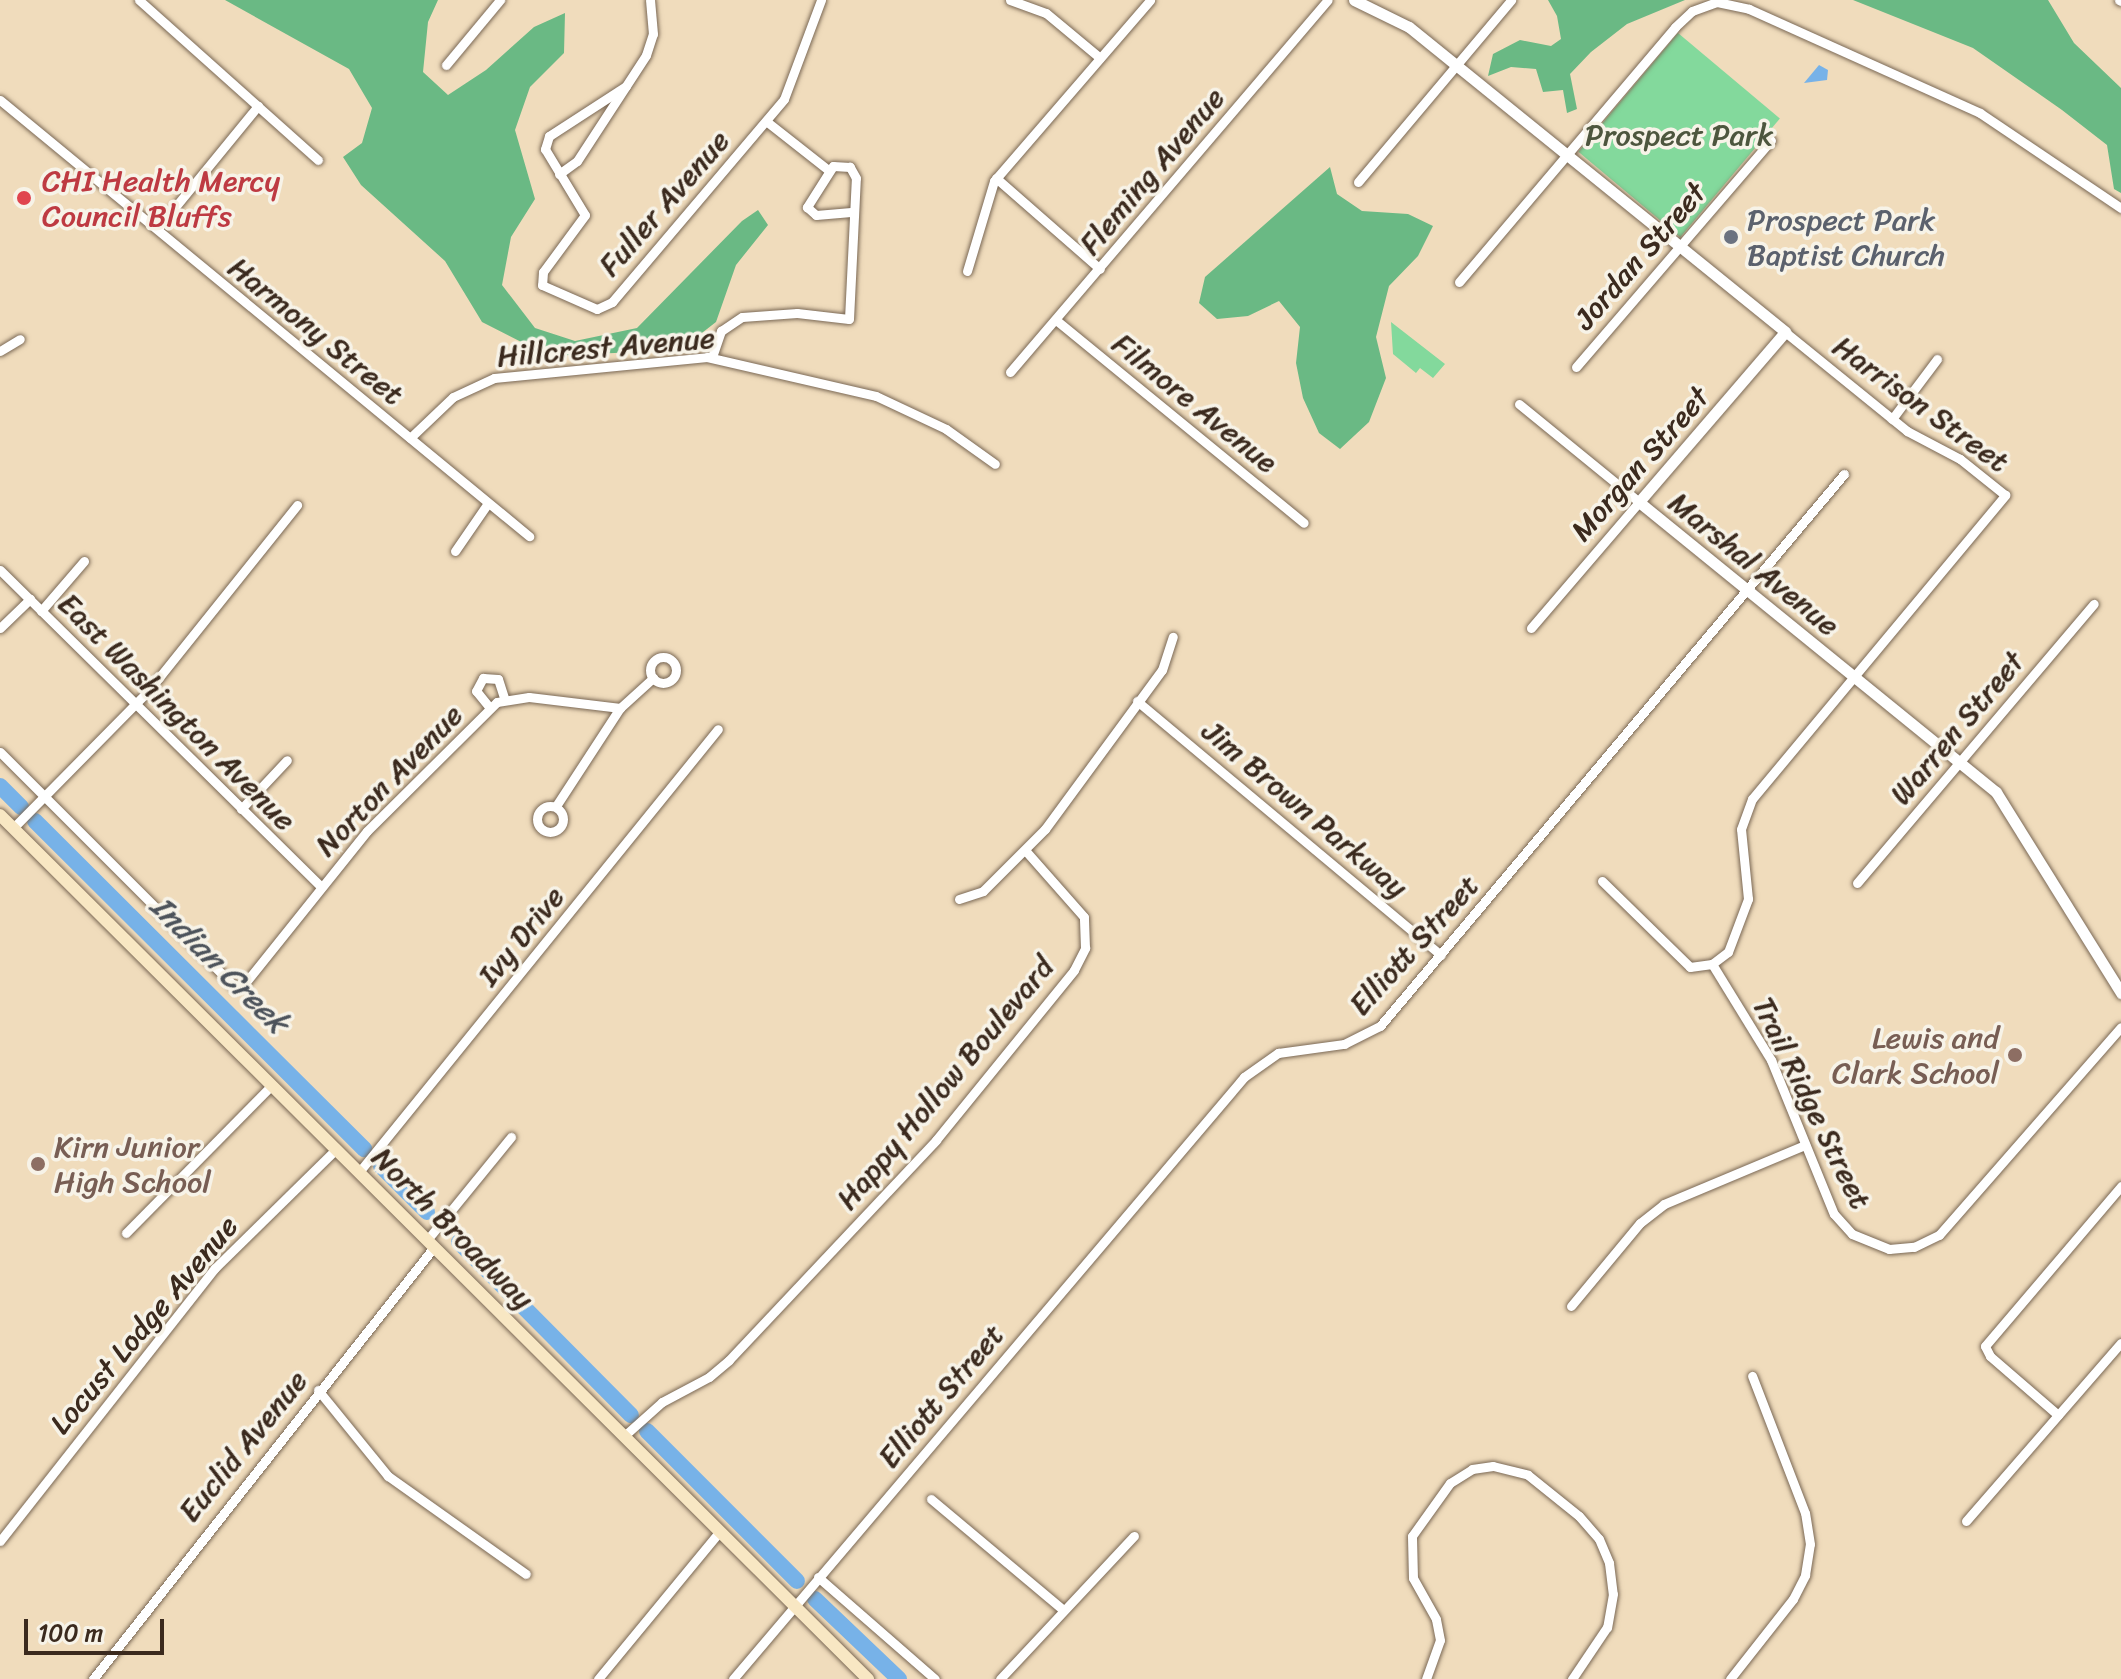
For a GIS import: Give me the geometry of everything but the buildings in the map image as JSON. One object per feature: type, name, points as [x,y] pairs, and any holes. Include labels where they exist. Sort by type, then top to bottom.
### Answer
[{"type":"main road","name":"North Broadway","points":[[0,815],[868,1679]]},
{"type":"street","points":[[139,0],[318,160]]},
{"type":"street","points":[[446,65],[500,0]]},
{"type":"street","points":[[559,174],[577,161],[626,86],[653,34],[650,0]]},
{"type":"street","name":"Fuller Avenue","points":[[626,86],[549,136],[545,149],[583,209],[584,221],[543,272],[542,285],[602,309],[766,121],[789,90],[821,0]]},
{"type":"street","points":[[1010,0],[1046,13],[1100,58]]},
{"type":"street","points":[[967,271],[996,178],[1150,0]]},
{"type":"street","name":"Fleming Avenue","points":[[1010,372],[1328,0]]},
{"type":"street","name":"Harrison Street","points":[[1354,0],[1396,18],[1892,419],[1960,459],[2005,495],[1854,674]]},
{"type":"street","points":[[1358,182],[1511,0]]},
{"type":"street","points":[[1459,282],[1675,27],[1700,7],[1726,2],[1877,64],[1980,113],[2121,208]]},
{"type":"street","name":"Harmony Street","points":[[0,100],[529,536]]},
{"type":"street","points":[[158,228],[258,106]]},
{"type":"street","points":[[766,121],[827,169]]},
{"type":"street","name":"Jordan Street","points":[[1576,367],[1771,140]]},
{"type":"street","points":[[712,357],[721,331],[742,317],[797,313],[849,319],[857,231],[853,172],[838,165],[827,169],[807,207],[816,215],[854,212]]},
{"type":"street","points":[[996,178],[1100,269]]},
{"type":"street","name":"Filmore Avenue","points":[[1056,320],[1304,523]]},
{"type":"street","name":"Morgan Street","points":[[1531,628],[1785,332]]},
{"type":"street","points":[[0,351],[20,339]]},
{"type":"street","name":"Hillcrest Avenue","points":[[410,438],[453,397],[494,378],[712,357],[876,396],[946,429],[995,464]]},
{"type":"street","points":[[1892,419],[1937,359]]},
{"type":"street","name":"Marshal Avenue","points":[[1519,404],[1960,760],[2007,807],[2121,993]]},
{"type":"street","name":"Elliott Street","points":[[733,1679],[1244,1077],[1278,1053],[1344,1044],[1368,1035],[1441,955],[1844,474]]},
{"type":"street","points":[[455,551],[488,503]]},
{"type":"street","points":[[13,828],[135,704],[297,505]]},
{"type":"street","points":[[41,611],[84,561]]},
{"type":"street","name":"East Washington Avenue","points":[[0,570],[321,887]]},
{"type":"street","points":[[0,628],[30,599]]},
{"type":"street","name":"Warren Street","points":[[1857,883],[2094,604]]},
{"type":"street","points":[[959,899],[983,891],[1025,850],[1168,660],[1173,637]]},
{"type":"street","points":[[1602,881],[1690,967],[1712,964],[1728,952],[1746,913],[1741,829],[1747,809],[1854,674]]},
{"type":"street","points":[[490,708],[476,691],[483,678],[498,679],[504,698]]},
{"type":"street","points":[[556,806],[620,708],[653,678]]},
{"type":"street","name":"Norton Avenue","points":[[44,796],[235,987],[246,982],[367,831],[490,708],[504,698],[620,708]]},
{"type":"street","name":"Jim Brown Parkway","points":[[1137,701],[1441,955]]},
{"type":"street","name":"Ivy Drive","points":[[359,1172],[718,729]]},
{"type":"street","points":[[0,752],[44,796]]},
{"type":"street","points":[[241,809],[287,760]]},
{"type":"street","name":"Happy Hollow Boulevard","points":[[624,1436],[662,1402],[729,1360],[936,1140],[1074,970],[1085,948],[1084,917],[1025,850]]},
{"type":"street","name":"Trail Ridge Street","points":[[1712,964],[1763,1043],[1834,1214],[1852,1234],[1889,1249],[1927,1242],[1957,1216],[2121,1027]]},
{"type":"street","points":[[126,1233],[272,1085]]},
{"type":"street","name":"Euclid Avenue","points":[[93,1679],[511,1137]]},
{"type":"street","points":[[1571,1306],[1640,1223],[1664,1204],[1805,1145]]},
{"type":"street","name":"Locust Lodge Avenue","points":[[0,1541],[209,1275],[336,1149]]},
{"type":"street","points":[[2058,1415],[1990,1356],[1985,1346],[2121,1186]]},
{"type":"street","points":[[1966,1521],[2121,1343]]},
{"type":"street","points":[[1730,1679],[1793,1599],[1805,1575],[1810,1544],[1805,1513],[1752,1376]]},
{"type":"street","points":[[318,1390],[388,1476],[526,1574]]},
{"type":"street","points":[[1426,1679],[1440,1640],[1436,1619],[1413,1578],[1412,1536],[1450,1483],[1472,1469],[1493,1466],[1528,1475],[1579,1516],[1599,1539],[1609,1563],[1613,1594],[1607,1627],[1572,1679]]},
{"type":"street","points":[[931,1499],[1062,1609]]},
{"type":"street","points":[[598,1679],[720,1531]]},
{"type":"street","points":[[1000,1679],[1062,1609],[1134,1536]]},
{"type":"street","points":[[818,1577],[935,1679]]},
{"type":"green space","points":[[225,0],[438,0],[428,22],[423,72],[448,95],[486,70],[534,27],[565,13],[564,53],[530,87],[515,130],[535,199],[511,237],[502,285],[535,328],[575,341],[637,328],[742,221],[758,210],[768,225],[736,265],[716,322],[680,350],[549,356],[482,322],[445,261],[361,185],[343,157],[362,143],[372,108],[349,69]]},
{"type":"green space","points":[[1548,0],[1685,0],[1627,24],[1591,52],[1570,74],[1577,109],[1567,113],[1563,90],[1543,92],[1536,69],[1511,67],[1488,76],[1493,54],[1520,40],[1551,46],[1561,39],[1557,16]]},
{"type":"green space","points":[[1853,0],[2048,0],[2074,43],[2121,88],[2121,193],[2114,189],[2107,145],[2062,110],[1973,48]]},
{"type":"green space","name":"Prospect Park","points":[[1678,33],[1780,118],[1680,237],[1578,152]]},
{"type":"green space","points":[[1330,167],[1337,194],[1362,211],[1408,214],[1433,226],[1418,256],[1389,286],[1376,337],[1386,378],[1369,422],[1340,449],[1319,433],[1303,398],[1296,363],[1300,327],[1279,301],[1248,316],[1217,319],[1199,303],[1205,277]]},
{"type":"green space","points":[[1391,322],[1445,364],[1433,378],[1420,368],[1416,373],[1393,354]]},
{"type":"water","points":[[1819,65],[1828,70],[1827,80],[1804,83]]},
{"type":"waterway","name":"Indian Creek","points":[[0,786],[21,807]]},
{"type":"waterway","name":"Indian Creek","points":[[35,821],[364,1149]]},
{"type":"waterway","name":"Indian Creek","points":[[381,1166],[427,1212]]},
{"type":"waterway","name":"Indian Creek","points":[[459,1242],[631,1415]]},
{"type":"waterway","name":"Indian Creek","points":[[647,1431],[797,1581]]},
{"type":"waterway","name":"Indian Creek","points":[[815,1599],[899,1679]]},
{"type":"place","name":"CHI Health Mercy Council Bluffs","points":[[24,198]]},
{"type":"place","name":"Prospect Park Baptist Church","points":[[1731,237]]},
{"type":"place","name":"Lewis and Clark School","points":[[2015,1055]]},
{"type":"place","name":"Kirn Junior High School","points":[[38,1164]]}]
